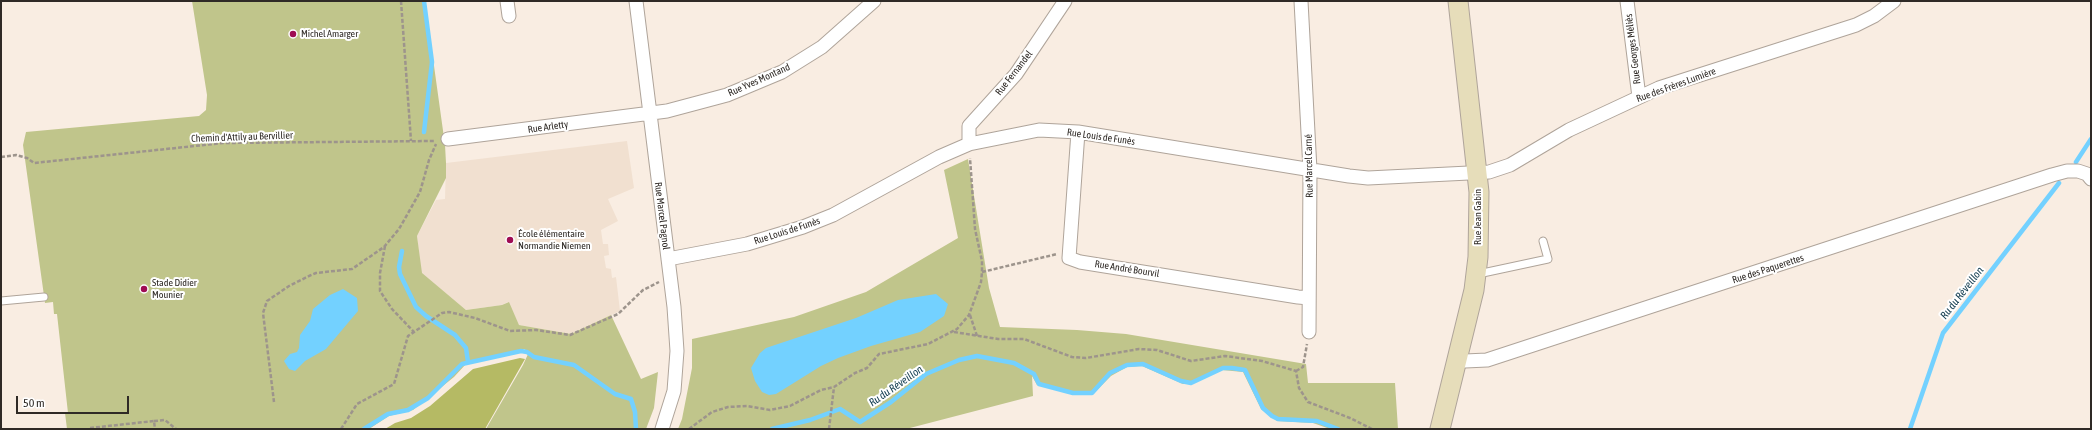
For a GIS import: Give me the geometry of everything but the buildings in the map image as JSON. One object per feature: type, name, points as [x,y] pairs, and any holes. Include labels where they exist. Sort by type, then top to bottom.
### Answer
[{"type":"street","points":[[507,1],[509,16]]},
{"type":"street","name":"Rue Marcel Pagnol","points":[[636,1],[648,113],[670,276],[677,351],[674,391],[662,429]]},
{"type":"street","name":"Rue Yves Montand","points":[[648,113],[681,108],[727,95],[782,72],[822,47],[874,1]]},
{"type":"street","name":"Rue Fernandel","points":[[969,144],[969,126],[1016,74],[1065,1]]},
{"type":"street","name":"Rue Marcel Carné","points":[[1301,1],[1310,170],[1309,332]]},
{"type":"street","name":"Rue Jean Gabin","points":[[1440,429],[1474,290],[1476,274],[1479,198],[1469,173],[1458,1]]},
{"type":"street","name":"Rue Georges Méliès","points":[[1627,1],[1639,97]]},
{"type":"street","name":"Rue des Frères Lumière","points":[[1469,173],[1489,172],[1510,165],[1569,130],[1659,88],[1856,25],[1874,16],[1894,1]]},
{"type":"street","name":"Rue Arletty","points":[[443,140],[648,113]]},
{"type":"street","name":"Rue Louis de Funès","points":[[668,259],[746,244],[803,228],[833,215],[939,156],[969,144],[1039,130],[1078,132],[1368,178],[1469,173]]},
{"type":"street","points":[[1070,253],[1078,132]]},
{"type":"street","name":"Rue des Paquerettes","points":[[1457,359],[1465,361],[1487,360],[2052,175],[2067,171],[2078,171],[2087,174],[2091,179]]},
{"type":"street","name":"Rue André Bourvil","points":[[1070,253],[1069,258],[1080,262],[1309,298]]},
{"type":"lane","points":[[1476,274],[1548,259],[1543,241]]},
{"type":"lane","points":[[1,302],[44,297]]},
{"type":"path","points":[[401,1],[411,141]]},
{"type":"path","points":[[274,402],[263,313],[267,301],[290,286],[316,273],[352,269],[386,244],[401,226],[420,192],[429,160],[443,140]]},
{"type":"path","name":"Chemin d'Attily au Bervillier","points":[[1,157],[16,154],[27,158],[34,163],[223,143],[443,140]]},
{"type":"path","points":[[689,429],[712,412],[719,410],[736,406],[770,410],[781,409],[799,403],[821,390],[834,387],[854,373],[867,368],[879,354],[928,344],[954,332],[969,315],[981,282],[982,272],[982,261],[975,229],[969,144]]},
{"type":"path","points":[[386,244],[380,273],[380,291],[392,309],[414,332]]},
{"type":"path","points":[[982,272],[1057,254],[1070,253]]},
{"type":"path","points":[[341,429],[357,404],[394,384],[408,336],[440,314],[449,312],[475,318],[510,331],[536,330],[570,335],[618,314],[643,290],[670,276]]},
{"type":"path","points":[[969,315],[977,336]]},
{"type":"path","points":[[954,332],[998,339],[1024,339],[1078,358],[1145,349],[1157,350],[1191,361],[1225,356],[1239,357],[1296,371],[1303,367],[1309,332]]},
{"type":"path","points":[[1296,371],[1299,388],[1308,402],[1372,429]]},
{"type":"path","points":[[829,429],[834,387]]},
{"type":"path","points":[[84,429],[165,420],[176,429]]},
{"type":"path","points":[[154,421],[155,429]]},
{"type":"shaded area","name":"École élémentaire Normandie Niemen","points":[[627,141],[634,188],[608,199],[618,221],[601,230],[603,244],[608,244],[609,255],[604,256],[606,268],[611,269],[612,278],[616,277],[620,311],[571,334],[519,325],[508,302],[502,305],[466,310],[421,273],[417,236],[436,200],[445,199],[446,163]]},
{"type":"green space","points":[[192,1],[425,1],[445,145],[446,178],[417,236],[422,273],[466,310],[502,305],[509,302],[519,325],[571,334],[611,315],[641,379],[658,372],[654,408],[646,429],[486,429],[523,365],[529,352],[524,349],[474,360],[466,364],[454,377],[413,410],[389,416],[369,429],[67,429],[65,413],[68,413],[57,314],[54,314],[53,302],[45,303],[23,145],[26,132],[199,116],[206,110],[207,95]]},
{"type":"green space","points":[[968,159],[989,288],[1000,327],[1077,330],[1126,334],[1306,364],[1308,383],[1395,383],[1398,429],[1330,429],[1313,423],[1277,421],[1261,409],[1243,372],[1222,370],[1191,384],[1183,384],[1142,366],[1127,367],[1111,376],[1093,394],[1071,393],[1037,385],[1032,376],[1033,396],[906,429],[678,429],[682,419],[692,368],[692,339],[794,317],[866,292],[958,238],[944,170]]},
{"type":"green space","points":[[520,358],[525,359],[485,429],[385,429],[395,423],[411,418],[430,406],[473,369]]},
{"type":"water","points":[[343,289],[357,298],[358,311],[326,349],[305,361],[295,371],[289,369],[284,361],[290,354],[297,352],[299,348],[300,335],[310,321],[313,309],[330,295]]},
{"type":"water","points":[[936,294],[948,304],[944,316],[920,332],[871,346],[838,358],[821,366],[776,394],[769,395],[762,392],[755,381],[751,368],[760,353],[766,348],[856,318],[898,300]]},
{"type":"waterway","points":[[424,1],[432,62],[424,132]]},
{"type":"waterway","name":"Ru du Réveillon","points":[[2076,162],[2091,139]]},
{"type":"waterway","name":"Ru du Réveillon","points":[[1910,429],[1943,333],[2059,183]]},
{"type":"waterway","points":[[402,251],[399,267],[400,274],[416,307],[426,316],[455,335],[466,348],[468,362]]},
{"type":"waterway","name":"Ru du Réveillon","points":[[364,429],[388,414],[408,410],[428,398],[462,364],[521,351],[527,352],[534,357],[574,365],[615,394],[631,399],[635,412],[636,429]]},
{"type":"waterway","name":"Ru du Réveillon","points":[[772,429],[810,420],[840,409],[860,422],[891,402],[926,374],[959,360],[977,356],[1014,363],[1034,374],[1039,384],[1073,393],[1092,393],[1110,373],[1127,365],[1143,364],[1181,381],[1191,383],[1223,368],[1245,370],[1263,408],[1272,416],[1278,419],[1317,421],[1338,429]]},
{"type":"place","name":"Michel Amarger","points":[[293,34]]},
{"type":"place","name":"École élémentaire Normandie Niemen","points":[[510,240]]},
{"type":"place","name":"Stade Didier Mounier","points":[[144,289]]}]
